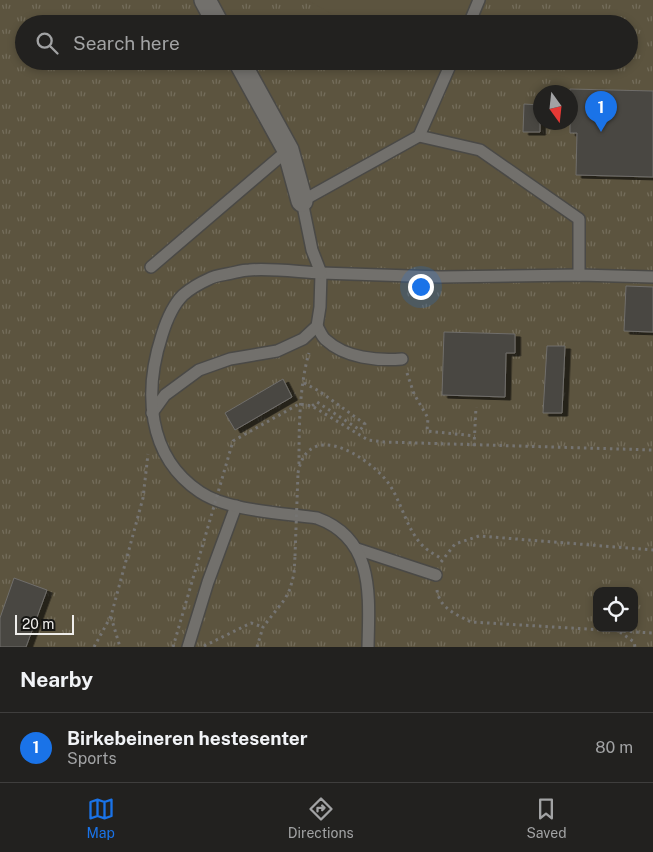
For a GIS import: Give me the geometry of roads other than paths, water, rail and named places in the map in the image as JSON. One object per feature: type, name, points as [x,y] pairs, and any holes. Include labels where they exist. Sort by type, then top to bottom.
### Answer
[{"type":"street","points":[[205,0],[213,15]]},
{"type":"street","points":[[244,70],[288,150],[302,200]]},
{"type":"lane","points":[[473,15],[479,0]]},
{"type":"lane","points":[[402,359],[388,360],[361,356],[338,349],[324,339],[317,326],[320,307],[321,273],[312,250],[302,200],[419,136],[448,70]]},
{"type":"lane","points":[[419,136],[480,150],[579,219],[578,274]]},
{"type":"lane","points":[[151,267],[288,150]]},
{"type":"lane","points":[[368,647],[368,591],[366,575],[357,548],[348,538],[328,522],[317,518],[236,506],[211,498],[180,476],[169,460],[158,438],[152,413],[150,390],[156,354],[167,319],[182,296],[210,277],[250,270],[441,277],[578,274],[653,277]]},
{"type":"lane","points":[[152,413],[165,395],[199,370],[230,359],[277,351],[303,339],[317,326]]},
{"type":"lane","points":[[188,647],[208,582],[236,506]]},
{"type":"lane","points":[[357,548],[436,575]]},
{"type":"place","name":"Birkebeineren hestesenter","points":[[601,132]]}]
